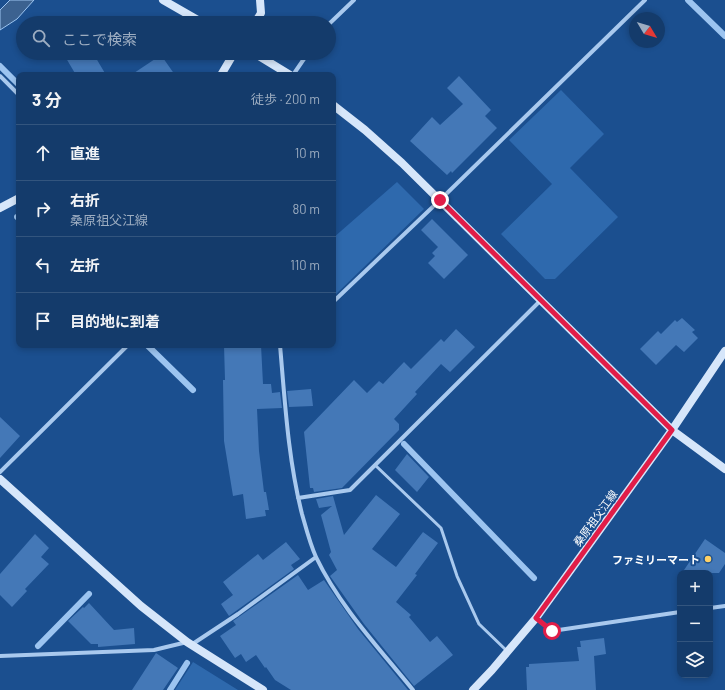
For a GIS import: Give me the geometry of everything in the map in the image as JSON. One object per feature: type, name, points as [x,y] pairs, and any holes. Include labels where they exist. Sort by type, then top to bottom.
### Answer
[{"type":"street","points":[[163,0],[191,16]]},
{"type":"street","points":[[259,16],[261,13],[260,0]]},
{"type":"street","points":[[336,17],[354,0]]},
{"type":"street","points":[[336,299],[645,0]]},
{"type":"street","points":[[223,72],[230,60]]},
{"type":"street","points":[[266,60],[287,72]]},
{"type":"street","points":[[294,72],[303,60]]},
{"type":"street","points":[[0,76],[16,91]]},
{"type":"street","points":[[336,107],[376,139],[440,200],[672,430],[725,469]]},
{"type":"street","points":[[0,208],[16,200]]},
{"type":"street","points":[[298,498],[350,490],[541,300]]},
{"type":"street","points":[[0,472],[125,348]]},
{"type":"street","points":[[280,348],[288,440],[298,498],[316,557],[340,601],[413,690]]},
{"type":"street","name":"桑原祖父江線","points":[[475,690],[536,618],[672,430],[725,351]]},
{"type":"street","points":[[0,479],[141,606],[189,644],[263,690]]},
{"type":"street","points":[[0,656],[154,650],[189,644],[238,614],[316,557]]},
{"type":"street","points":[[713,608],[725,606]]},
{"type":"street","points":[[536,618],[552,631],[677,612]]},
{"type":"lane","points":[[375,465],[441,528],[457,576],[479,624],[508,652]]},
{"type":"shaded area","points":[[10,0],[34,0],[20,16],[16,16],[16,20],[0,30],[0,10]]},
{"type":"shaded area","points":[[561,90],[604,134],[570,168],[618,217],[555,279],[545,279],[501,234],[552,184],[509,140]]},
{"type":"shaded area","points":[[397,182],[424,209],[336,294],[336,235]]},
{"type":"shaded area","points":[[193,662],[238,690],[175,690]]},
{"type":"building","points":[[67,60],[97,60],[104,72],[74,72]]},
{"type":"building","points":[[154,60],[164,60],[173,72],[136,72]]},
{"type":"building","points":[[459,76],[491,110],[485,116],[497,128],[452,173],[451,171],[447,175],[410,141],[432,117],[440,125],[463,104],[447,88]]},
{"type":"building","points":[[432,219],[468,255],[444,279],[428,263],[435,256],[432,253],[438,247],[421,230]]},
{"type":"building","points":[[682,318],[695,330],[692,332],[698,338],[684,352],[676,345],[656,365],[640,349],[658,331],[661,334],[675,320],[677,322]]},
{"type":"building","points":[[456,329],[475,347],[450,372],[441,364],[415,392],[417,394],[394,419],[399,424],[399,430],[342,488],[314,492],[313,488],[310,488],[304,432],[354,380],[367,393],[379,381],[383,384],[404,362],[411,369],[441,339],[444,342]]},
{"type":"building","points":[[224,348],[261,348],[263,384],[271,384],[272,393],[280,392],[282,408],[257,409],[259,451],[264,492],[266,492],[269,510],[265,510],[266,516],[246,519],[243,494],[233,496],[224,441],[223,380],[225,380]]},
{"type":"building","points":[[311,389],[313,406],[289,407],[287,391]]},
{"type":"building","points":[[0,417],[20,436],[0,458]]},
{"type":"building","points":[[407,454],[429,477],[417,492],[395,470]]},
{"type":"building","points":[[376,495],[400,514],[372,549],[396,567],[423,532],[438,543],[415,574],[417,575],[396,602],[411,615],[409,617],[430,642],[437,636],[453,655],[414,686],[364,624],[330,576],[337,570],[329,555],[331,552],[321,515],[332,506],[319,508],[316,499],[333,496],[344,535]]},
{"type":"building","points":[[35,534],[49,548],[41,557],[49,564],[25,589],[27,591],[12,607],[0,595],[0,574]]},
{"type":"building","name":"ファミリーマート","points":[[705,539],[725,553],[725,564],[719,573],[713,573],[713,570],[684,570]]},
{"type":"building","points":[[286,542],[300,559],[291,565],[294,569],[229,616],[221,604],[233,595],[223,582],[258,554],[263,560]]},
{"type":"building","points":[[298,575],[308,590],[324,580],[358,629],[408,690],[291,690],[275,680],[256,655],[246,662],[241,654],[235,658],[220,636],[236,625],[233,621]]},
{"type":"building","points":[[89,603],[114,630],[134,628],[135,644],[98,647],[98,644],[91,644],[68,621]]},
{"type":"building","points":[[604,638],[606,654],[594,656],[596,690],[527,690],[526,667],[529,667],[529,664],[579,661],[577,647],[581,647],[580,641]]},
{"type":"building","points":[[156,653],[178,668],[163,690],[132,690]]},
{"type":"waterway","points":[[688,0],[725,36]]},
{"type":"waterway","points":[[0,66],[16,82]]},
{"type":"waterway","points":[[150,348],[193,390]]},
{"type":"waterway","points":[[404,444],[534,578]]},
{"type":"waterway","points":[[38,646],[89,594]]},
{"type":"waterway","points":[[170,690],[187,663]]},
{"type":"place","name":"ファミリーマート","points":[[708,559]]},
{"type":"route","points":[[440,200],[672,430],[536,618],[552,631]]}]
